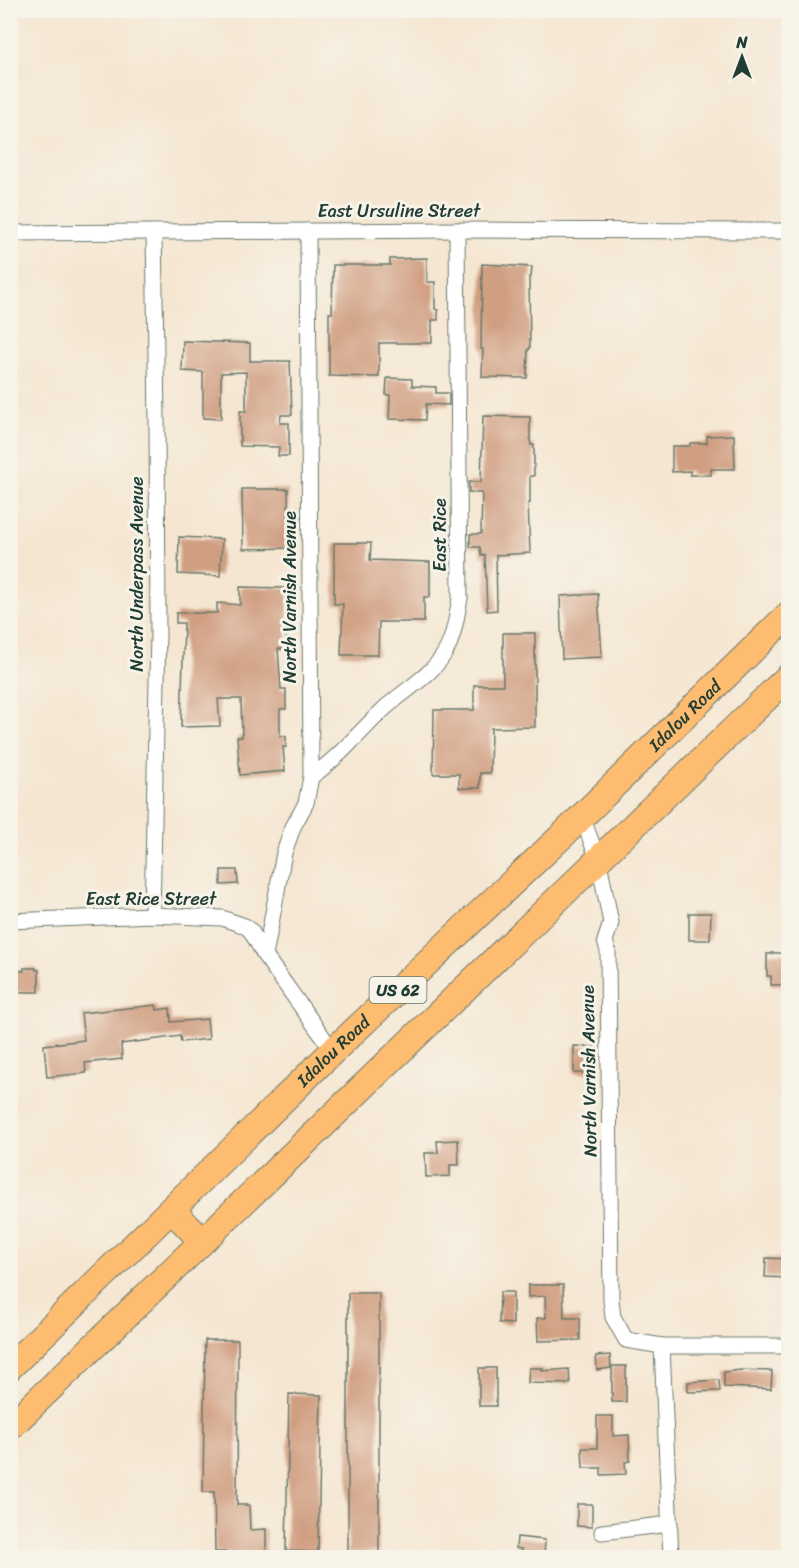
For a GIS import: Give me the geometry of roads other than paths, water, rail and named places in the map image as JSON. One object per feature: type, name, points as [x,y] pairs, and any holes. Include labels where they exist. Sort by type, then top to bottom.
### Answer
[{"type":"highway","name":"Idalou Road","points":[[10,1367],[333,1051],[582,817],[789,615]]},
{"type":"highway","name":"US 62","points":[[10,1427],[789,677]]},
{"type":"highway","points":[[172,1210],[202,1241]]},
{"type":"street","name":"East Ursuline Street","points":[[10,233],[457,230],[789,231]]},
{"type":"street","name":"East Rice","points":[[311,777],[332,762],[384,709],[435,666],[448,648],[456,623],[460,598],[457,230]]},
{"type":"street","name":"North Varnish Avenue","points":[[265,956],[284,854],[293,827],[306,803],[311,777],[308,231]]},
{"type":"street","name":"North Underpass Avenue","points":[[152,915],[158,634],[158,420],[154,232]]},
{"type":"street","name":"North Varnish Avenue","points":[[582,817],[598,861],[611,923],[605,941],[608,951],[613,1317],[626,1340],[662,1346]]},
{"type":"street","name":"East Rice Street","points":[[10,921],[152,915],[222,918],[232,921],[251,931],[265,956],[333,1051]]},
{"type":"street","points":[[671,1557],[662,1346],[789,1346]]},
{"type":"street","points":[[602,1532],[670,1524]]}]
